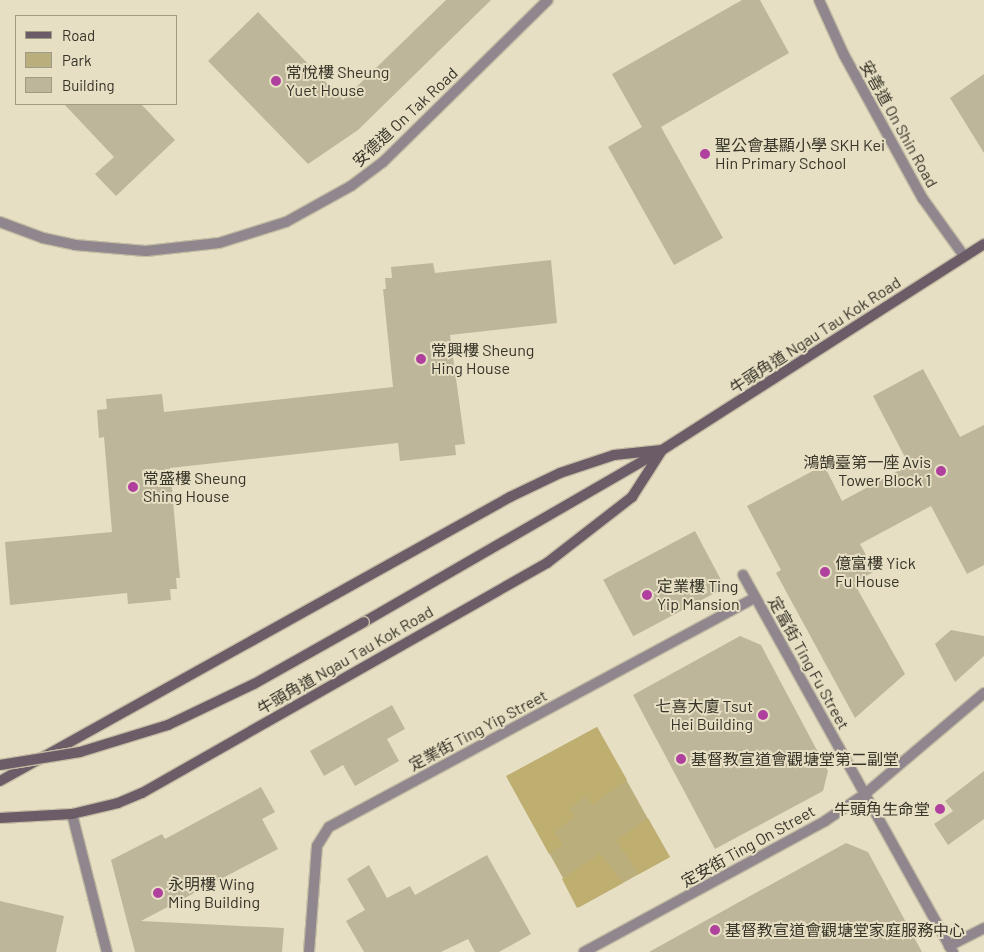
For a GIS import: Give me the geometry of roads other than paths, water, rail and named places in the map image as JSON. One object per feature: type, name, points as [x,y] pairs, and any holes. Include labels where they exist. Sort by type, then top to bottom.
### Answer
[{"type":"main road","name":"牛頭角道 Ngau Tau Kok Road","points":[[0,765],[99,747],[168,725],[254,684],[662,450],[984,244]]},
{"type":"main road","name":"牛頭角道 Ngau Tau Kok Road","points":[[0,781],[510,497],[560,473],[614,455],[662,450]]},
{"type":"main road","name":"牛頭角道 Ngau Tau Kok Road","points":[[0,818],[72,814],[118,803],[142,793],[547,563],[632,497],[662,450]]},
{"type":"street","name":"安德道 On Tak Road","points":[[0,222],[43,238],[75,245],[146,251],[219,243],[286,222],[351,186],[383,162],[548,0]]},
{"type":"street","name":"安善道 On Shin Road","points":[[819,0],[844,55],[922,199],[964,256]]},
{"type":"street","name":"定富街 Ting Fu Street","points":[[743,575],[951,949],[984,928]]},
{"type":"street","name":"定業街 Ting Yip Street","points":[[310,952],[317,846],[330,827],[755,598]]},
{"type":"street","name":"定安街 Ting On Street","points":[[584,952],[825,821],[865,794],[984,693]]},
{"type":"street","points":[[72,814],[107,952]]},
{"type":"place","name":"常悅樓 Sheung Yuet House","points":[[276,81]]},
{"type":"place","name":"聖公會基顯小學 SKH Kei Hin Primary School","points":[[705,154]]},
{"type":"place","name":"常興樓 Sheung Hing House","points":[[421,359]]},
{"type":"place","name":"鴻鵠臺第一座 Avis Tower Block 1","points":[[941,471]]},
{"type":"place","name":"常盛樓 Sheung Shing House","points":[[133,487]]},
{"type":"place","name":"億富樓 Yick Fu House","points":[[825,572]]},
{"type":"place","name":"定業樓 Ting Yip Mansion","points":[[647,595]]},
{"type":"place","name":"七喜大廈 Tsut Hei Building","points":[[763,715]]},
{"type":"place","name":"基督教宣道會觀塘堂第二副堂","points":[[681,759]]},
{"type":"place","name":"牛頭角生命堂","points":[[940,809]]},
{"type":"place","name":"永明樓 Wing Ming Building","points":[[158,893]]},
{"type":"place","name":"基督教宣道會觀塘堂家庭服務中心","points":[[715,930]]}]
